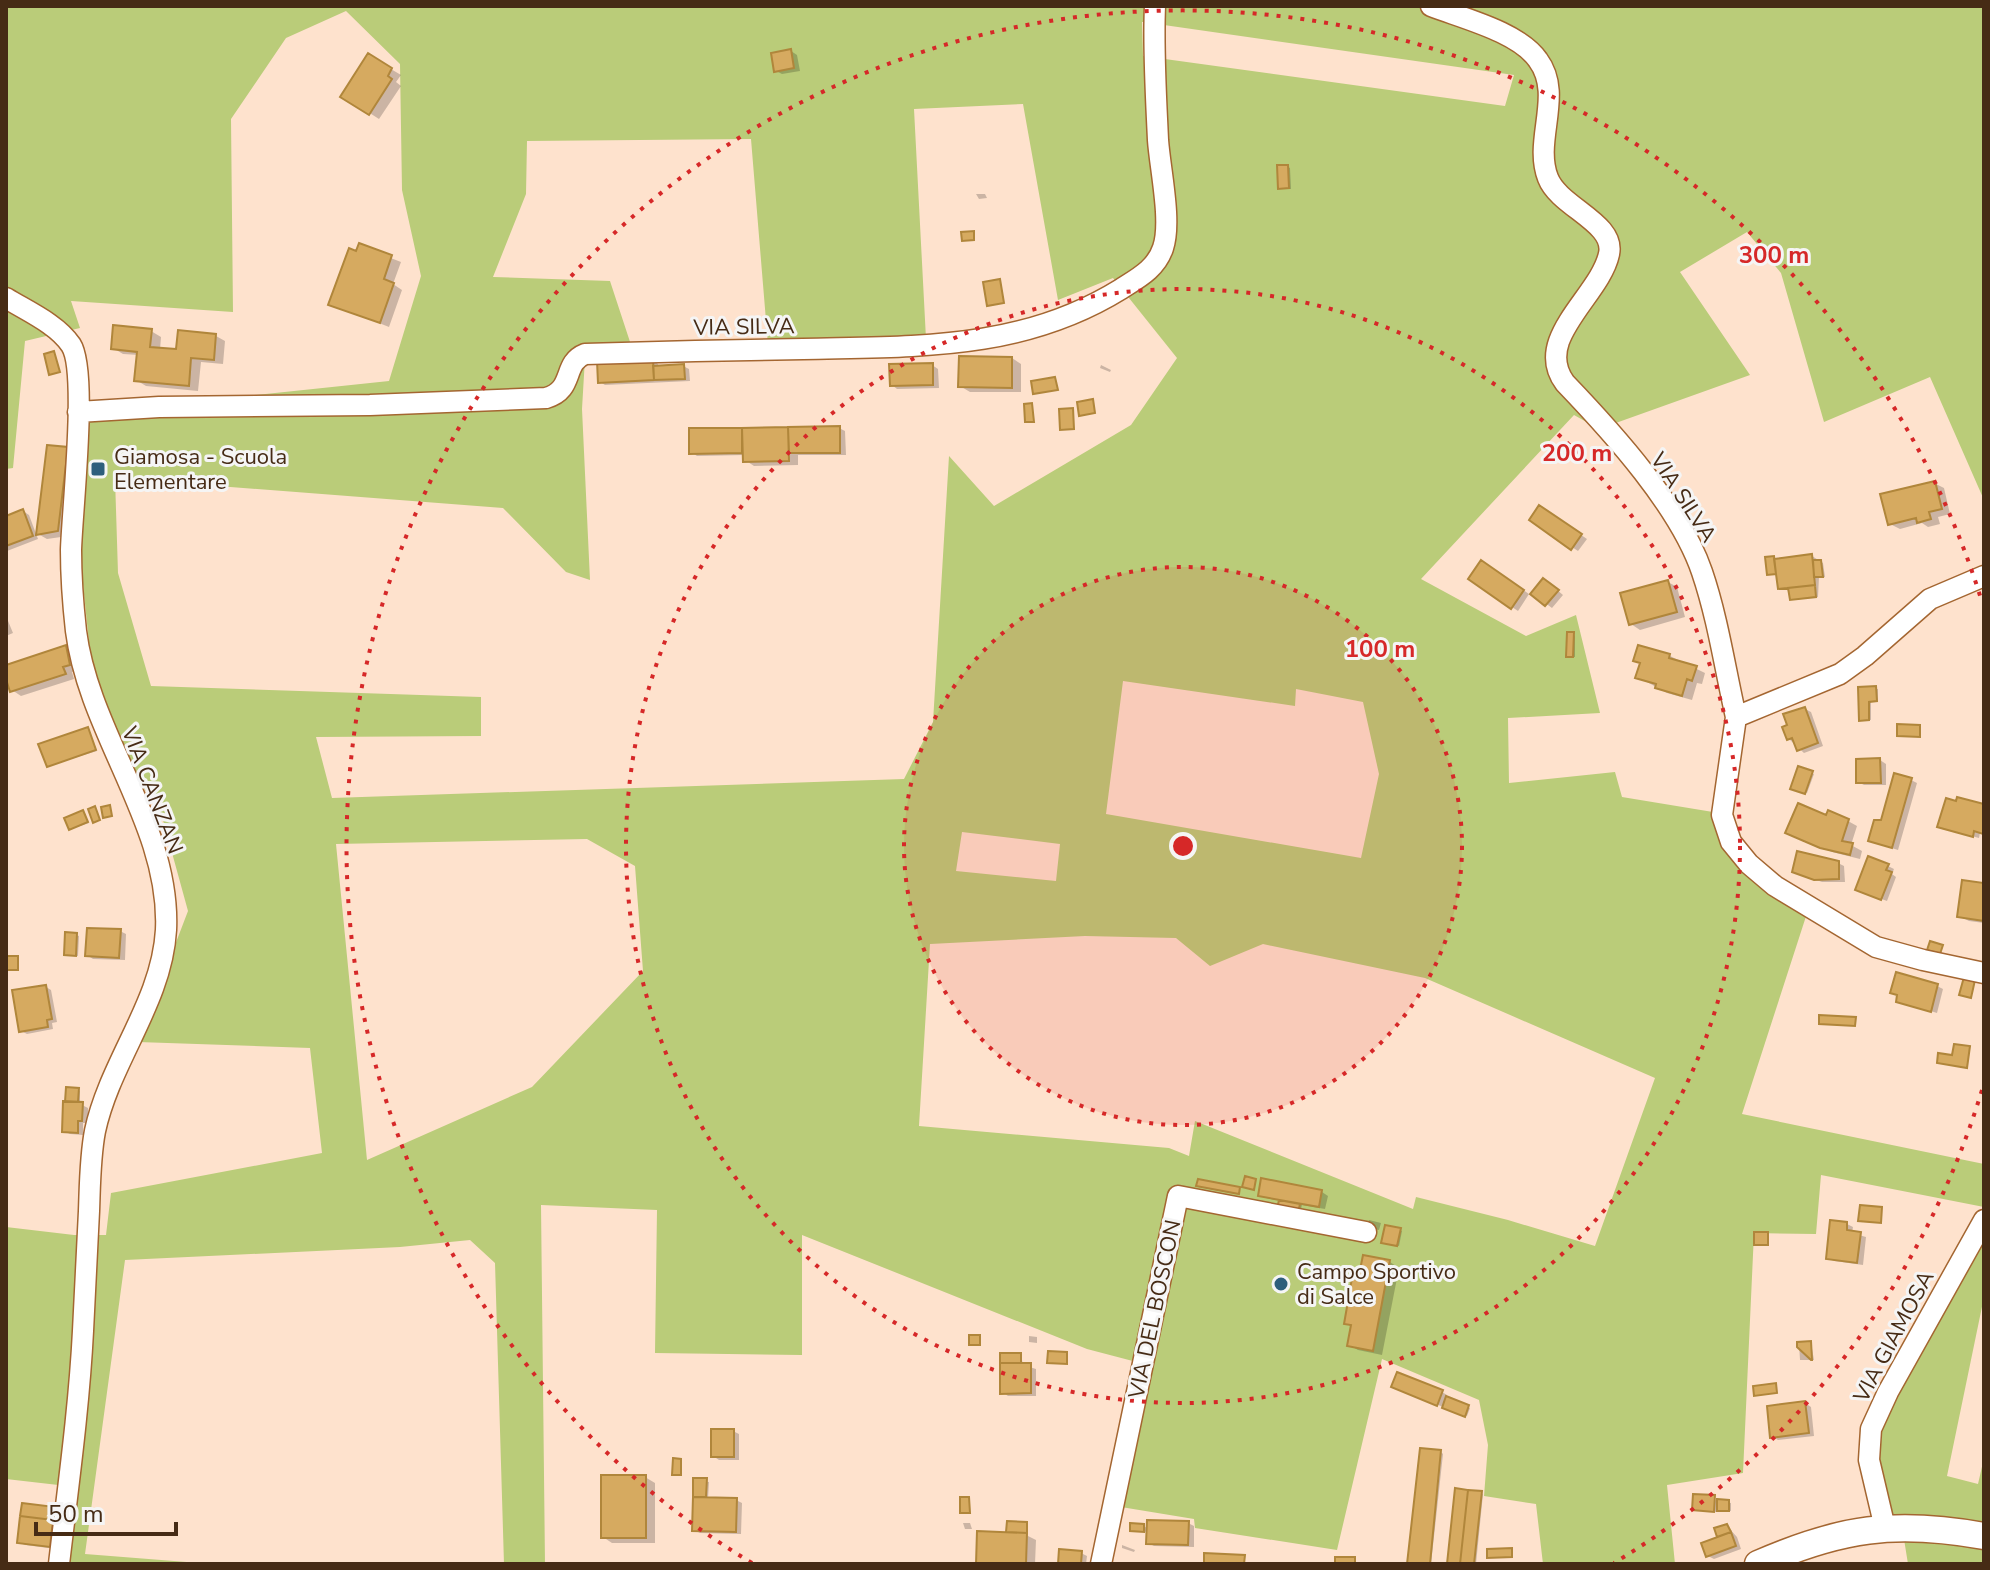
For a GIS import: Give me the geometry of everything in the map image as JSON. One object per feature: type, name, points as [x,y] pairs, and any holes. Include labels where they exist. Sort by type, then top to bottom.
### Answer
[{"type":"main road","points":[[1758,1564],[1814,1542],[1885,1528],[1925,1527],[1984,1536]]},
{"type":"street","name":"VIA SILVA","points":[[78,412],[159,407],[370,405],[546,398],[554,396],[564,387],[574,360],[585,354],[932,346],[994,338],[1056,322],[1143,275],[1155,265],[1164,244],[1166,229],[1158,140],[1155,6]]},
{"type":"street","name":"VIA SILVA","points":[[1431,6],[1511,38],[1539,60],[1549,87],[1543,155],[1549,181],[1559,196],[1605,233],[1610,246],[1606,263],[1562,336],[1554,358],[1555,366],[1565,383],[1655,488],[1696,556],[1715,616],[1736,717],[1722,815],[1731,842],[1749,864],[1775,886],[1876,947],[1984,973]]},
{"type":"street","name":"VIA CANZAN","points":[[6,298],[61,334],[72,347],[78,362],[71,551],[72,591],[81,659],[100,721],[149,834],[162,888],[166,930],[163,952],[150,992],[102,1103],[92,1152],[83,1337],[59,1564]]},
{"type":"street","points":[[1736,717],[1840,674],[1930,599],[1984,576]]},
{"type":"street","name":"VIA DEL BOSCON","points":[[1101,1564],[1178,1196],[1366,1232]]},
{"type":"street","name":"VIA GIAMOSA","points":[[1885,1528],[1869,1460],[1871,1429],[1888,1392],[1984,1220]]},
{"type":"green space","points":[[6,6],[1984,6],[1984,500],[1930,377],[1824,422],[1781,273],[1747,232],[1680,272],[1750,375],[1599,429],[1574,415],[1421,579],[1526,636],[1576,615],[1600,713],[1508,718],[1509,783],[1615,772],[1622,797],[1719,813],[1724,837],[1810,904],[1742,1114],[1984,1164],[1984,1207],[1821,1175],[1816,1234],[1754,1233],[1743,1473],[1667,1485],[1675,1564],[1543,1564],[1536,1504],[1484,1496],[1488,1445],[1479,1400],[1382,1359],[1337,1550],[1195,1528],[1194,1519],[1121,1507],[1148,1365],[1087,1349],[802,1235],[802,1355],[655,1353],[657,1210],[541,1205],[545,1564],[504,1564],[495,1263],[470,1240],[400,1247],[125,1260],[85,1554],[212,1564],[60,1564],[67,1486],[6,1479],[6,1227],[74,1235],[106,1235],[111,1193],[322,1153],[310,1048],[138,1042],[188,911],[163,820],[126,758],[91,662],[80,555],[85,417],[251,414],[256,395],[389,381],[421,276],[402,190],[400,64],[346,11],[286,38],[231,119],[233,312],[71,301],[80,328],[25,341],[13,468],[6,469]],"holes":[[[1142,22],[1514,75],[1505,106],[1143,56]],[[1023,104],[1058,300],[1113,278],[1177,358],[1131,425],[994,506],[949,456],[933,722],[904,779],[332,798],[316,737],[481,736],[481,697],[151,686],[118,573],[115,478],[503,508],[566,572],[590,580],[582,409],[585,358],[633,351],[610,281],[493,277],[526,194],[527,141],[751,139],[768,345],[926,339],[914,109]],[[1123,681],[1295,706],[1296,689],[1363,702],[1379,774],[1361,858],[1106,814]],[[962,832],[1060,844],[1056,881],[956,871]],[[587,839],[635,866],[643,971],[532,1087],[367,1160],[336,844]],[[1085,936],[1176,938],[1210,966],[1263,944],[1425,978],[1655,1078],[1595,1246],[1416,1197],[1413,1209],[1195,1121],[1189,1156],[1169,1148],[919,1126],[930,944]]]},
{"type":"green space","points":[[1984,1233],[1984,1297],[1947,1476],[1978,1484],[1984,1458],[1984,1564],[1908,1564],[1900,1514],[1889,1518],[1874,1457],[1879,1423]]},
{"type":"building","points":[[791,49],[794,68],[774,72],[771,53]]},
{"type":"building","points":[[368,53],[392,68],[388,76],[392,79],[369,115],[340,97]]},
{"type":"building","points":[[1277,165],[1288,165],[1289,188],[1278,189]]},
{"type":"building","points":[[974,231],[974,240],[962,241],[961,232]]},
{"type":"building","points":[[359,243],[392,255],[384,279],[394,283],[380,323],[328,305],[349,248],[356,251]]},
{"type":"building","points":[[1000,279],[1004,303],[987,306],[983,282]]},
{"type":"building","points":[[113,325],[152,329],[150,347],[176,349],[178,330],[216,334],[214,360],[191,358],[189,386],[134,381],[137,352],[111,349]]},
{"type":"building","points":[[54,351],[60,372],[49,375],[44,354]]},
{"type":"building","points":[[959,356],[1012,357],[1012,388],[958,387]]},
{"type":"building","points":[[653,358],[654,380],[598,383],[597,361]]},
{"type":"building","points":[[933,363],[933,385],[890,386],[889,364]]},
{"type":"building","points":[[684,364],[685,379],[654,380],[653,366]]},
{"type":"building","points":[[1055,377],[1058,390],[1033,394],[1031,381]]},
{"type":"building","points":[[1093,399],[1095,413],[1079,416],[1077,402]]},
{"type":"building","points":[[1032,403],[1034,422],[1025,422],[1024,404]]},
{"type":"building","points":[[1073,408],[1074,429],[1060,430],[1059,409]]},
{"type":"building","points":[[840,426],[840,453],[789,453],[788,427]]},
{"type":"building","points":[[788,427],[789,461],[743,462],[742,428]]},
{"type":"building","points":[[689,428],[742,428],[742,453],[689,454]]},
{"type":"building","points":[[47,445],[68,447],[58,531],[36,535]]},
{"type":"building","points":[[1935,481],[1942,509],[1929,512],[1931,519],[1917,523],[1916,518],[1888,525],[1880,494]]},
{"type":"building","points":[[1539,505],[1582,534],[1571,550],[1529,520]]},
{"type":"building","points":[[23,509],[33,536],[6,546],[6,516]]},
{"type":"building","points":[[1812,554],[1815,585],[1778,589],[1774,559]]},
{"type":"building","points":[[1774,556],[1776,574],[1767,575],[1765,557]]},
{"type":"building","points":[[1481,560],[1524,590],[1511,609],[1468,579]]},
{"type":"building","points":[[1813,560],[1821,560],[1823,577],[1814,577]]},
{"type":"building","points":[[1543,578],[1559,590],[1545,606],[1530,594]]},
{"type":"building","points":[[1668,580],[1677,612],[1629,625],[1620,593]]},
{"type":"building","points":[[1815,585],[1816,597],[1790,600],[1788,588]]},
{"type":"building","points":[[1567,632],[1574,632],[1573,657],[1566,657]]},
{"type":"building","points":[[66,645],[70,665],[63,667],[66,674],[10,692],[6,665]]},
{"type":"building","points":[[1638,645],[1697,666],[1692,681],[1687,679],[1682,696],[1635,678],[1640,663],[1633,661]]},
{"type":"building","points":[[1876,686],[1877,701],[1869,702],[1869,720],[1859,721],[1858,687]]},
{"type":"building","points":[[1805,707],[1818,743],[1797,751],[1792,738],[1787,740],[1782,727],[1787,725],[1783,714]]},
{"type":"building","points":[[1897,724],[1920,725],[1920,737],[1897,736]]},
{"type":"building","points":[[88,727],[96,750],[47,767],[38,744]]},
{"type":"building","points":[[1880,758],[1881,783],[1856,783],[1856,759]]},
{"type":"building","points":[[1798,766],[1813,771],[1805,794],[1790,789]]},
{"type":"building","points":[[1894,773],[1912,778],[1892,848],[1868,841],[1874,820],[1881,820]]},
{"type":"building","points":[[1957,797],[1984,804],[1983,834],[1974,831],[1973,837],[1937,827],[1946,798],[1956,801]]},
{"type":"building","points":[[1798,803],[1826,815],[1828,810],[1849,819],[1842,841],[1853,843],[1850,855],[1820,848],[1785,833]]},
{"type":"building","points":[[110,805],[112,816],[103,818],[101,807]]},
{"type":"building","points":[[95,806],[100,820],[93,823],[88,809]]},
{"type":"building","points":[[83,810],[88,822],[69,830],[64,818]]},
{"type":"building","points":[[1797,851],[1839,861],[1839,879],[1814,880],[1792,872]]},
{"type":"building","points":[[1868,856],[1889,864],[1886,870],[1892,872],[1881,900],[1855,890]]},
{"type":"building","points":[[1962,880],[1984,883],[1984,921],[1957,917]]},
{"type":"building","points":[[87,928],[121,929],[119,958],[85,956]]},
{"type":"building","points":[[65,932],[77,933],[76,956],[64,955]]},
{"type":"building","points":[[1930,941],[1943,945],[1940,954],[1927,950]]},
{"type":"building","points":[[6,956],[18,956],[18,970],[6,970]]},
{"type":"building","points":[[1896,972],[1938,984],[1931,1012],[1896,1002],[1897,995],[1890,993]]},
{"type":"building","points":[[1964,977],[1975,980],[1971,998],[1959,995]]},
{"type":"building","points":[[46,985],[52,1019],[47,1020],[48,1027],[19,1032],[12,990]]},
{"type":"building","points":[[1819,1015],[1856,1017],[1855,1026],[1819,1024]]},
{"type":"building","points":[[1954,1044],[1970,1046],[1967,1068],[1937,1063],[1938,1053],[1952,1055]]},
{"type":"building","points":[[66,1087],[79,1088],[78,1102],[65,1102]]},
{"type":"building","points":[[63,1101],[83,1102],[78,1133],[62,1132]]},
{"type":"building","points":[[1245,1176],[1256,1179],[1254,1190],[1242,1187]]},
{"type":"building","points":[[1261,1178],[1322,1190],[1319,1207],[1258,1196]]},
{"type":"building","points":[[1198,1179],[1240,1187],[1239,1194],[1196,1186]]},
{"type":"building","points":[[1279,1200],[1300,1204],[1298,1213],[1277,1209]]},
{"type":"building","points":[[1860,1205],[1882,1207],[1881,1223],[1858,1221]]},
{"type":"building","points":[[1830,1220],[1847,1222],[1847,1230],[1861,1232],[1857,1263],[1826,1259]]},
{"type":"building","points":[[1385,1225],[1401,1228],[1397,1246],[1381,1243]]},
{"type":"building","points":[[1754,1232],[1768,1232],[1768,1245],[1754,1245]]},
{"type":"building","points":[[1363,1255],[1390,1260],[1373,1351],[1347,1346],[1351,1325],[1344,1324],[1352,1278],[1358,1280]]},
{"type":"building","points":[[969,1335],[980,1335],[980,1345],[969,1345]]},
{"type":"building","points":[[1811,1341],[1812,1360],[1797,1347],[1797,1342]]},
{"type":"building","points":[[1048,1351],[1067,1352],[1067,1364],[1047,1363]]},
{"type":"building","points":[[1000,1353],[1021,1353],[1021,1363],[1000,1363]]},
{"type":"building","points":[[1000,1363],[1031,1363],[1031,1393],[1000,1394]]},
{"type":"building","points":[[1397,1372],[1443,1390],[1437,1406],[1391,1387]]},
{"type":"building","points":[[1776,1383],[1777,1393],[1754,1396],[1753,1386]]},
{"type":"building","points":[[1446,1396],[1469,1405],[1465,1417],[1442,1408]]},
{"type":"building","points":[[1805,1401],[1809,1433],[1770,1438],[1767,1406]]},
{"type":"building","points":[[711,1429],[734,1429],[734,1457],[711,1457]]},
{"type":"building","points":[[1420,1448],[1441,1450],[1430,1564],[1407,1564]]},
{"type":"building","points":[[673,1458],[681,1459],[681,1475],[672,1475]]},
{"type":"building","points":[[601,1475],[646,1475],[646,1538],[601,1538]]},
{"type":"building","points":[[693,1478],[707,1478],[706,1497],[693,1497]]},
{"type":"building","points":[[1455,1488],[1468,1490],[1460,1564],[1447,1564]]},
{"type":"building","points":[[1468,1490],[1482,1491],[1474,1564],[1460,1564]]},
{"type":"building","points":[[1693,1494],[1715,1495],[1714,1512],[1692,1510]]},
{"type":"building","points":[[693,1497],[737,1498],[736,1532],[692,1531]]},
{"type":"building","points":[[960,1497],[969,1497],[970,1513],[960,1513]]},
{"type":"building","points":[[1717,1499],[1729,1500],[1729,1511],[1717,1511]]},
{"type":"building","points":[[22,1503],[55,1507],[53,1520],[20,1516]]},
{"type":"building","points":[[20,1516],[53,1520],[50,1547],[17,1543]]},
{"type":"building","points":[[1147,1520],[1189,1521],[1188,1545],[1146,1544]]},
{"type":"building","points":[[1007,1521],[1027,1522],[1027,1533],[1006,1532]]},
{"type":"building","points":[[1130,1523],[1144,1524],[1144,1532],[1130,1531]]},
{"type":"building","points":[[1727,1524],[1731,1532],[1717,1537],[1714,1528]]},
{"type":"building","points":[[977,1531],[1027,1533],[1026,1564],[976,1564]]},
{"type":"building","points":[[1731,1532],[1736,1546],[1706,1557],[1701,1543]]},
{"type":"building","points":[[1512,1548],[1512,1557],[1487,1558],[1487,1549]]},
{"type":"building","points":[[1059,1549],[1082,1551],[1081,1564],[1058,1564]]},
{"type":"building","points":[[1204,1553],[1245,1555],[1244,1564],[1204,1564]]},
{"type":"building","points":[[1335,1557],[1355,1557],[1355,1564],[1335,1564]]},
{"type":"place","name":"Giamosa - Scuola Elementare","points":[[98,469]]},
{"type":"place","name":"Campo Sportivo di Salce","points":[[1281,1284]]}]
